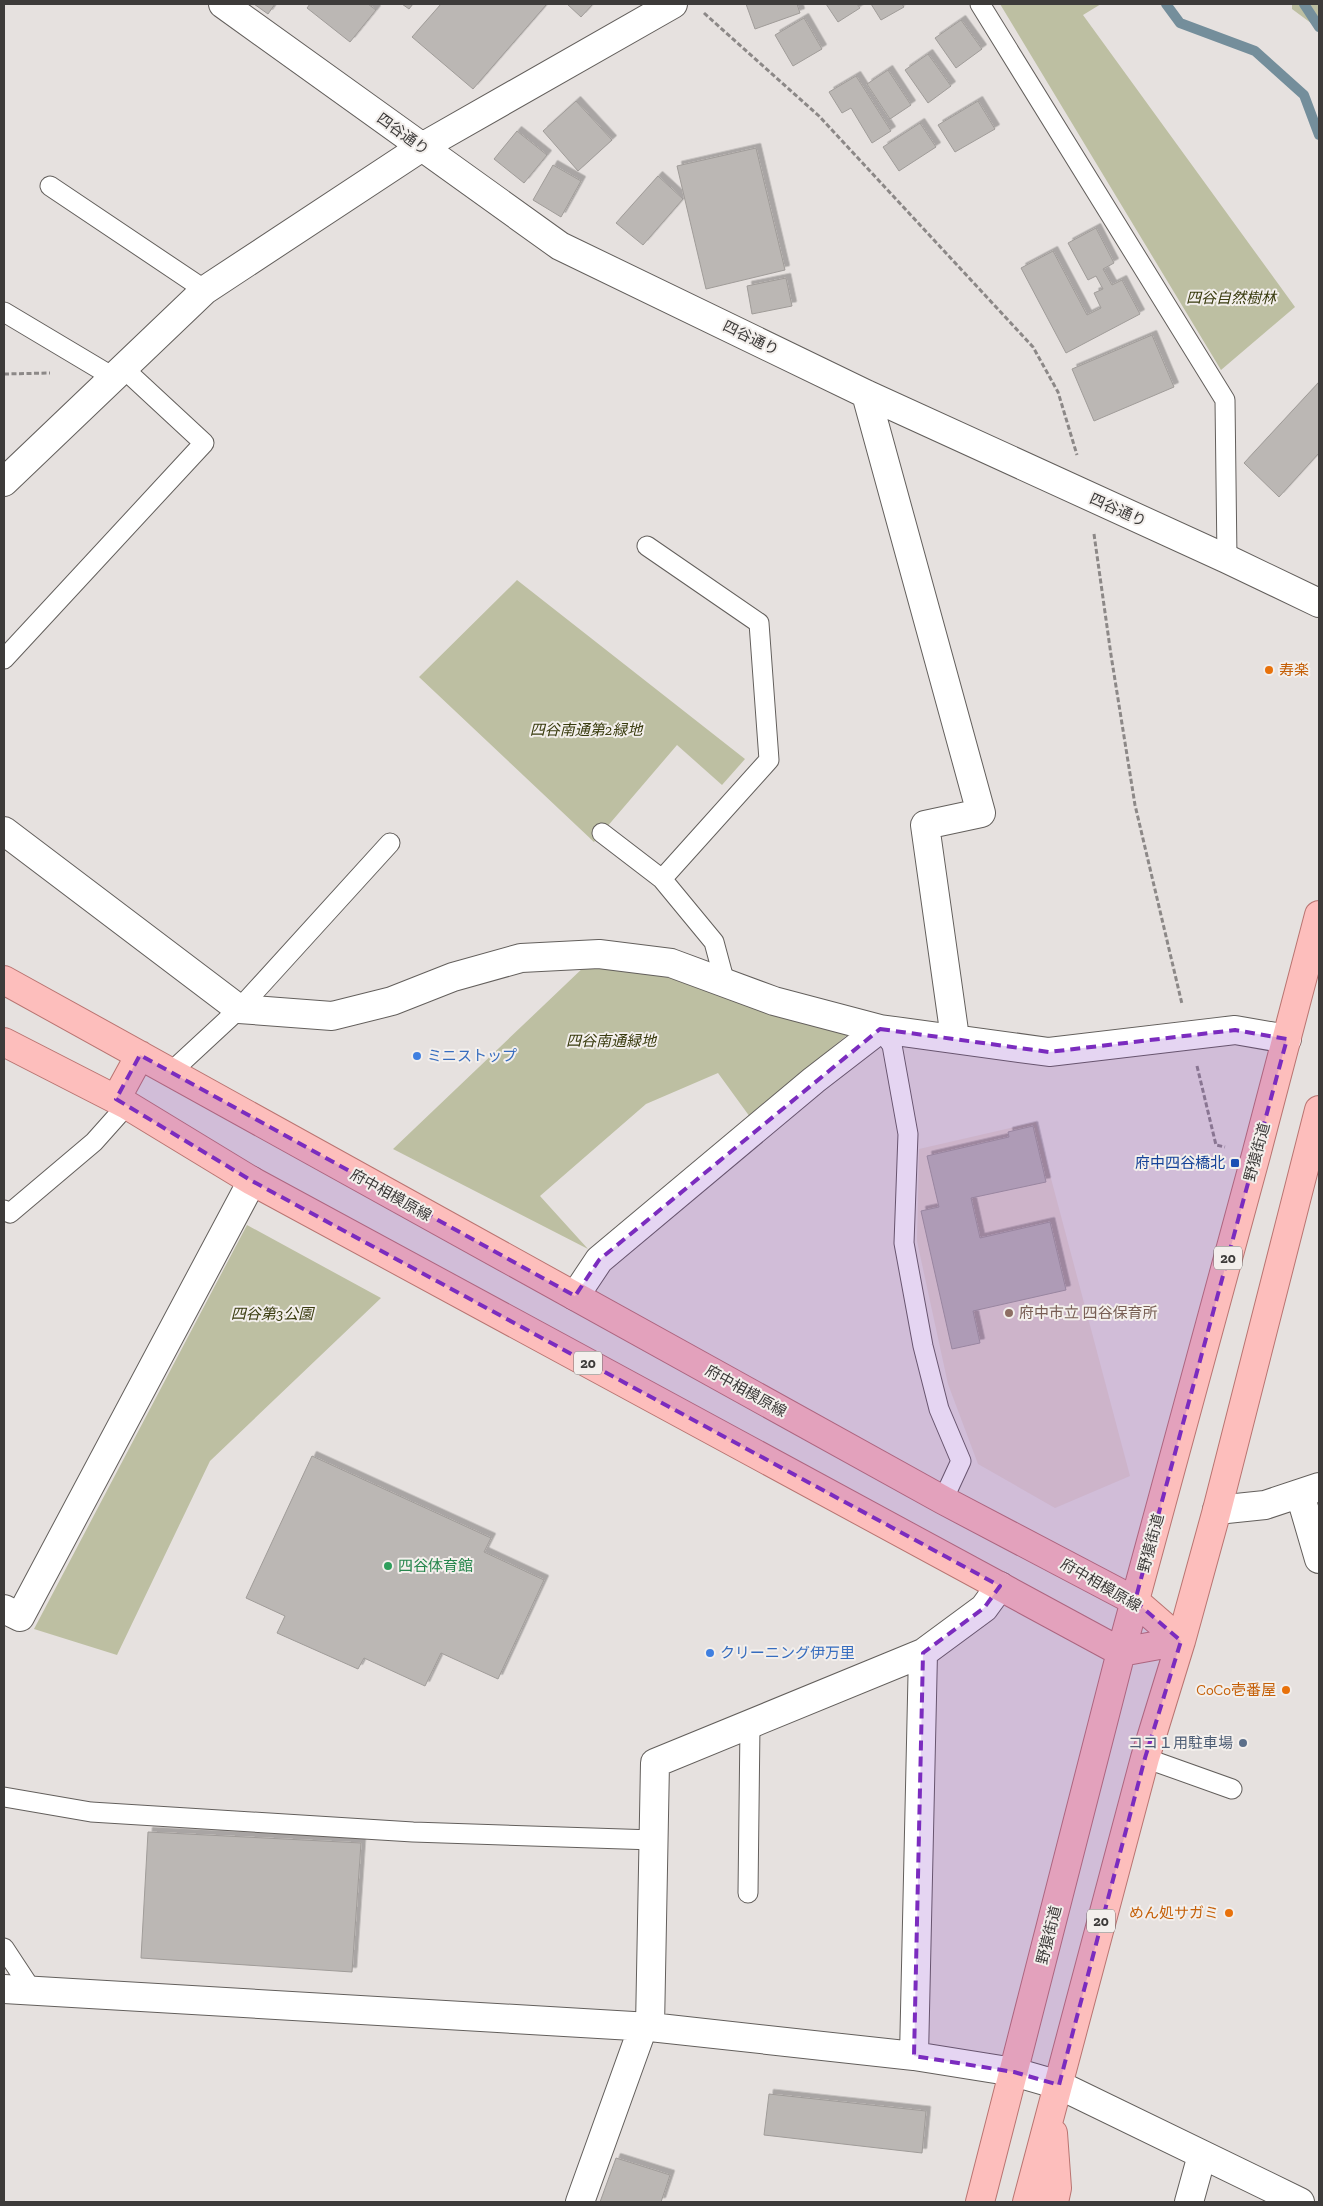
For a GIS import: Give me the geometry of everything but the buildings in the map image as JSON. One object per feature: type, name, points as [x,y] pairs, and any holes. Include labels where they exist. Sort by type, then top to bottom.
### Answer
[{"type":"main road","name":"野猿街道","points":[[980,2201],[1121,1652],[1319,915]]},
{"type":"main road","name":"府中相模原線","points":[[4,980],[943,1500],[1135,1601],[1181,1641]]},
{"type":"main road","name":"20","points":[[4,1042],[122,1102],[252,1181],[1121,1652]]},
{"type":"main road","points":[[122,1102],[140,1055]]},
{"type":"main road","name":"20","points":[[1027,2202],[1145,1758],[1181,1641],[1217,1510],[1319,1110]]},
{"type":"main road","points":[[1121,1652],[1181,1641]]},
{"type":"main road","points":[[1051,2114],[1057,2188],[1054,2202]]},
{"type":"street","name":"四谷通り","points":[[223,4],[560,246],[866,394],[1319,603]]},
{"type":"street","points":[[4,482],[205,290],[422,147],[673,4]]},
{"type":"street","points":[[866,394],[981,813],[925,825],[955,1038]]},
{"type":"street","points":[[4,831],[239,1009],[332,1016],[392,1002],[453,977],[521,958],[599,954],[671,963],[774,1001],[880,1029],[1049,1052],[1235,1030],[1287,1039]]},
{"type":"street","points":[[575,1296],[599,1260],[814,1080],[880,1029]]},
{"type":"street","points":[[4,1609],[20,1617],[252,1181]]},
{"type":"street","points":[[1217,1510],[1265,1505],[1310,1491],[1319,1559]]},
{"type":"street","points":[[580,2202],[646,2027],[656,1763],[923,1653],[984,1608],[1000,1586]]},
{"type":"street","points":[[914,2056],[923,1653]]},
{"type":"street","points":[[4,1988],[33,1992],[646,2027],[914,2056],[1014,2072],[1059,2085],[1300,2202]]},
{"type":"street","points":[[1189,2202],[1202,2155]]},
{"type":"lane","points":[[980,4],[1225,400],[1227,559]]},
{"type":"lane","points":[[50,186],[205,290]]},
{"type":"lane","points":[[4,312],[117,372],[204,443],[4,656]]},
{"type":"lane","points":[[647,546],[759,623],[769,760],[662,879]]},
{"type":"lane","points":[[602,833],[662,879],[714,942],[725,983]]},
{"type":"lane","points":[[171,1072],[239,1009],[390,843]]},
{"type":"lane","points":[[880,1029],[892,1045],[908,1134],[904,1244],[923,1346],[939,1409],[961,1460],[943,1500]]},
{"type":"lane","points":[[4,1210],[10,1213],[94,1142],[122,1102]]},
{"type":"lane","points":[[748,1893],[750,1725]]},
{"type":"lane","points":[[1145,1758],[1232,1789]]},
{"type":"lane","points":[[4,1796],[91,1812],[413,1832],[654,1840]]},
{"type":"lane","points":[[4,1948],[33,1992]]},
{"type":"path","points":[[702,10],[819,116],[1033,347],[1058,392],[1090,498],[1110,654],[1135,805],[1216,1145],[1256,1155]]},
{"type":"highlighted area","points":[[880,1029],[1049,1052],[1235,1030],[1287,1039],[1135,1601],[1181,1641],[1145,1758],[1059,2085],[1014,2072],[914,2056],[923,1653],[984,1608],[1000,1586],[252,1181],[116,1099],[140,1055],[575,1296],[599,1260]]},
{"type":"shaded area","name":"府中市立 四谷保育所","points":[[1036,1122],[1130,1476],[1055,1508],[978,1464],[948,1384],[917,1241],[919,1149]]},
{"type":"green space","name":"四谷自然樹林","points":[[1000,4],[1101,4],[1083,15],[1295,307],[1221,370]]},
{"type":"green space","points":[[1292,4],[1319,4],[1319,29],[1292,9]]},
{"type":"green space","name":"四谷南通第2緑地","points":[[517,580],[745,759],[722,785],[677,745],[594,842],[419,677]]},
{"type":"green space","name":"四谷南通緑地","points":[[586,965],[672,974],[853,1030],[750,1117],[718,1073],[646,1104],[540,1196],[588,1249],[393,1149]]},
{"type":"green space","name":"四谷第3公園","points":[[247,1225],[381,1298],[210,1461],[117,1655],[34,1629]]},
{"type":"waterway","points":[[1166,4],[1180,23],[1255,51],[1304,95],[1319,135]]},
{"type":"waterway","points":[[1304,4],[1319,27]]},
{"type":"place","name":"寿楽","points":[[1269,670]]},
{"type":"place","name":"ミニストップ","points":[[417,1056]]},
{"type":"place","name":"府中四谷橋北","points":[[1235,1163]]},
{"type":"place","name":"府中市立 四谷保育所","points":[[1009,1313]]},
{"type":"place","name":"四谷体育館","points":[[388,1566]]},
{"type":"place","name":"クリーニング伊万里","points":[[710,1653]]},
{"type":"place","name":"CoCo壱番屋","points":[[1286,1690]]},
{"type":"place","name":"ココ１用駐車場","points":[[1243,1743]]},
{"type":"place","name":"めん処サガミ","points":[[1229,1913]]}]
